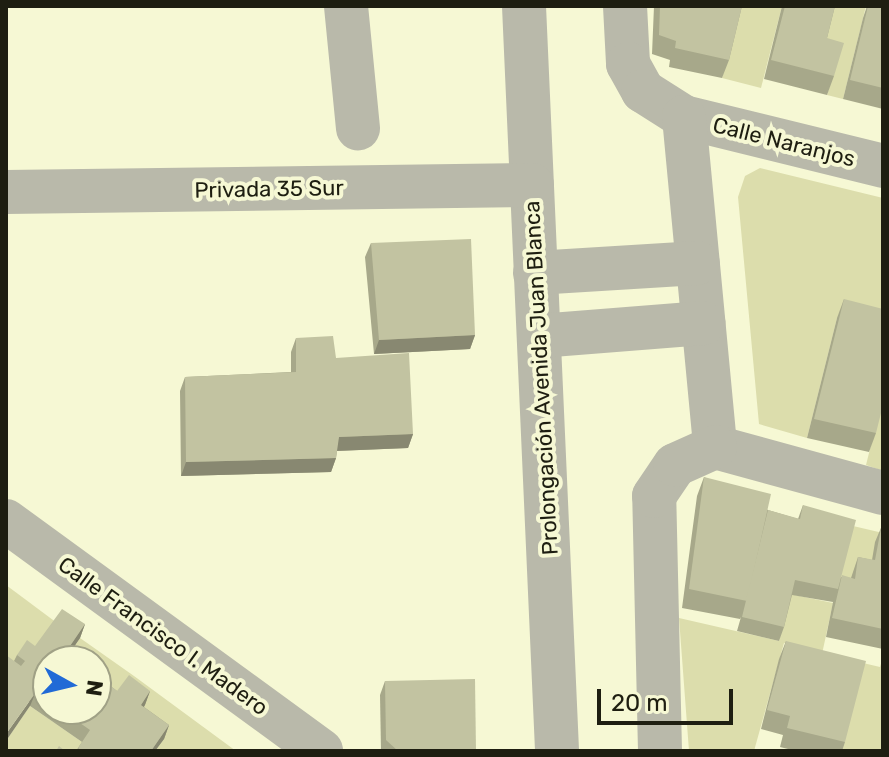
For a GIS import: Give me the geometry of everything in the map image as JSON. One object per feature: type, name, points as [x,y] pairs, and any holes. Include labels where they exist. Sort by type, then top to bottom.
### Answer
[{"type":"street","points":[[346,6],[358,128]]},
{"type":"street","name":"Prolongación Avenida Juan Blanca","points":[[524,6],[557,751]]},
{"type":"street","name":"Calle Naranjos","points":[[625,6],[628,64],[643,91],[684,117],[883,166]]},
{"type":"street","points":[[684,117],[715,447]]},
{"type":"street","name":"Privada 35 Sur","points":[[6,192],[532,185]]},
{"type":"street","points":[[535,273],[698,263]]},
{"type":"street","points":[[539,336],[703,323]]},
{"type":"street","points":[[660,751],[654,496],[675,465],[715,447],[883,493]]},
{"type":"street","name":"Calle Francisco I. Madero","points":[[6,521],[321,751]]},
{"type":"green space","points":[[740,6],[782,6],[761,88],[722,78]]},
{"type":"green space","points":[[801,6],[866,6],[843,99],[827,95],[837,62]]},
{"type":"green space","points":[[760,168],[883,198],[883,327],[837,318],[807,438],[759,424],[738,197],[745,176]]},
{"type":"green space","points":[[883,397],[883,471],[866,465]]},
{"type":"green space","points":[[853,526],[883,533],[868,579],[848,598],[835,594]]},
{"type":"green space","points":[[6,585],[57,623],[41,645],[32,645],[30,660],[6,673]]},
{"type":"green space","points":[[790,594],[833,603],[822,654],[784,643],[754,751],[689,751],[679,618],[779,641]]},
{"type":"green space","points":[[80,638],[90,645],[75,645]]},
{"type":"green space","points":[[883,657],[883,751],[841,751],[863,663],[880,667]]},
{"type":"green space","points":[[112,661],[236,751],[155,751],[164,739],[136,719],[145,705],[112,705]]},
{"type":"green space","points":[[30,706],[32,725],[58,725],[85,744],[80,751],[6,751],[6,741]]},
{"type":"building","points":[[660,6],[742,6],[729,60],[675,48],[676,41],[659,35]]},
{"type":"building","points":[[785,6],[835,6],[827,38],[844,43],[834,76],[771,60]]},
{"type":"building","points":[[868,6],[883,6],[883,88],[850,80]]},
{"type":"building","points":[[471,239],[475,335],[379,340],[371,243]]},
{"type":"building","points":[[844,299],[883,309],[883,405],[876,433],[814,419]]},
{"type":"building","points":[[333,336],[336,358],[409,353],[413,434],[339,437],[336,458],[186,462],[185,377],[296,372],[296,338]]},
{"type":"building","points":[[704,477],[771,494],[747,601],[689,589]]},
{"type":"building","points":[[803,505],[856,520],[838,589],[795,580],[784,627],[742,617],[768,510],[800,519]]},
{"type":"building","points":[[882,523],[883,629],[832,618],[842,575],[855,579],[858,557],[875,560]]},
{"type":"building","points":[[62,609],[85,624],[71,645],[36,645]]},
{"type":"building","points":[[27,640],[34,645],[32,698],[6,734],[6,655],[21,666],[25,661],[17,655]]},
{"type":"building","points":[[786,641],[866,661],[845,742],[787,728],[790,716],[767,710]]},
{"type":"building","points":[[129,675],[150,691],[141,705],[169,725],[151,751],[82,751],[78,748],[90,730],[83,725],[112,725],[112,687],[117,691]]},
{"type":"building","points":[[475,679],[476,751],[398,751],[386,740],[385,681]]}]
